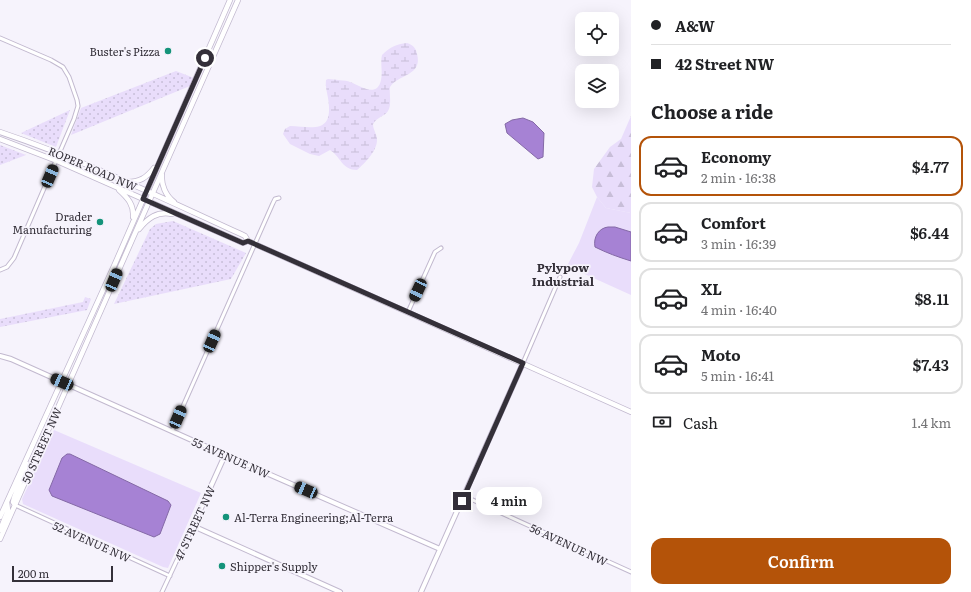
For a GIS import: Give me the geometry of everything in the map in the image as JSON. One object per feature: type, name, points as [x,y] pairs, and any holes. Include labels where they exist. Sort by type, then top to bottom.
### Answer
[{"type":"main road","name":"50 STREET NW","points":[[0,517],[33,447],[231,0]]},
{"type":"main road","name":"50 STREET NW","points":[[0,539],[237,1]]},
{"type":"main road","name":"ROPER ROAD NW","points":[[0,132],[60,154],[180,206],[245,236],[248,241],[631,412]]},
{"type":"main road","name":"ROPER ROAD NW","points":[[0,139],[117,187],[243,243],[248,241]]},
{"type":"main road","points":[[124,182],[141,180],[147,177],[158,164]]},
{"type":"main road","points":[[164,168],[162,178],[164,188],[170,198],[180,206]]},
{"type":"main road","points":[[117,187],[130,200],[133,211],[132,223]]},
{"type":"main road","points":[[135,233],[154,215],[162,213],[178,214]]},
{"type":"main road","points":[[15,506],[13,502],[14,498],[33,447]]},
{"type":"main road","points":[[0,530],[8,510],[7,502]]},
{"type":"street","points":[[231,0],[237,1]]},
{"type":"street","points":[[0,38],[63,67],[69,76],[78,106],[60,154],[14,258],[7,267],[0,270]]},
{"type":"street","points":[[172,431],[273,203],[275,199],[279,198]]},
{"type":"street","points":[[408,312],[435,252],[441,248]]},
{"type":"street","points":[[421,592],[560,277]]},
{"type":"street","name":"55 AVENUE NW","points":[[0,356],[11,359],[440,549]]},
{"type":"street","name":"47 STREET NW","points":[[162,592],[225,455]]},
{"type":"street","name":"56 AVENUE NW","points":[[464,496],[631,572]]},
{"type":"street","name":"52 AVENUE NW","points":[[15,506],[170,576]]},
{"type":"street","points":[[193,526],[340,592]]},
{"type":"green space","points":[[407,43],[413,46],[416,50],[418,61],[416,67],[409,74],[398,79],[390,87],[389,109],[387,113],[373,124],[377,138],[375,148],[367,160],[357,170],[345,166],[330,150],[319,156],[310,154],[290,144],[283,134],[285,129],[290,126],[320,126],[325,123],[328,118],[329,110],[326,80],[346,81],[363,88],[372,90],[376,89],[381,80],[382,55],[393,46]]},
{"type":"green space","points":[[176,71],[194,78],[190,86],[71,135],[81,108]]},
{"type":"green space","points":[[70,110],[56,147],[21,133]]},
{"type":"green space","points":[[631,116],[631,213],[606,208],[597,197],[592,187],[594,169],[610,147],[621,139]]},
{"type":"green space","points":[[0,145],[26,155],[0,165]]},
{"type":"green space","points":[[597,197],[606,208],[631,213],[631,295],[567,266],[579,243]]},
{"type":"green space","points":[[173,221],[246,253],[231,279],[114,304],[150,229],[156,224]]},
{"type":"green space","points":[[85,297],[91,299],[87,310],[0,327],[0,319],[83,302]]},
{"type":"green space","points":[[54,430],[201,493],[168,568],[23,504],[22,499]]},
{"type":"shaded area","points":[[523,118],[533,122],[544,133],[543,157],[538,159],[507,133],[505,124],[512,120]]},
{"type":"shaded area","points":[[615,227],[631,232],[631,261],[595,247],[597,234],[602,229]]},
{"type":"shaded area","points":[[67,454],[70,454],[168,501],[171,505],[160,534],[154,537],[52,496],[49,490],[62,458]]},
{"type":"place","name":"Buster's Pizza","points":[[168,51]]},
{"type":"place","name":"Drader Manufacturing","points":[[100,222]]},
{"type":"place","name":"Al-Terra Engineering;Al-Terra","points":[[226,517]]},
{"type":"place","name":"Shipper's Supply","points":[[222,566]]},
{"type":"district","name":"Pylypow Industrial","points":[[563,274]]},
{"type":"route","points":[[205,58],[143,199],[243,243],[248,241],[523,363],[462,501]]}]
